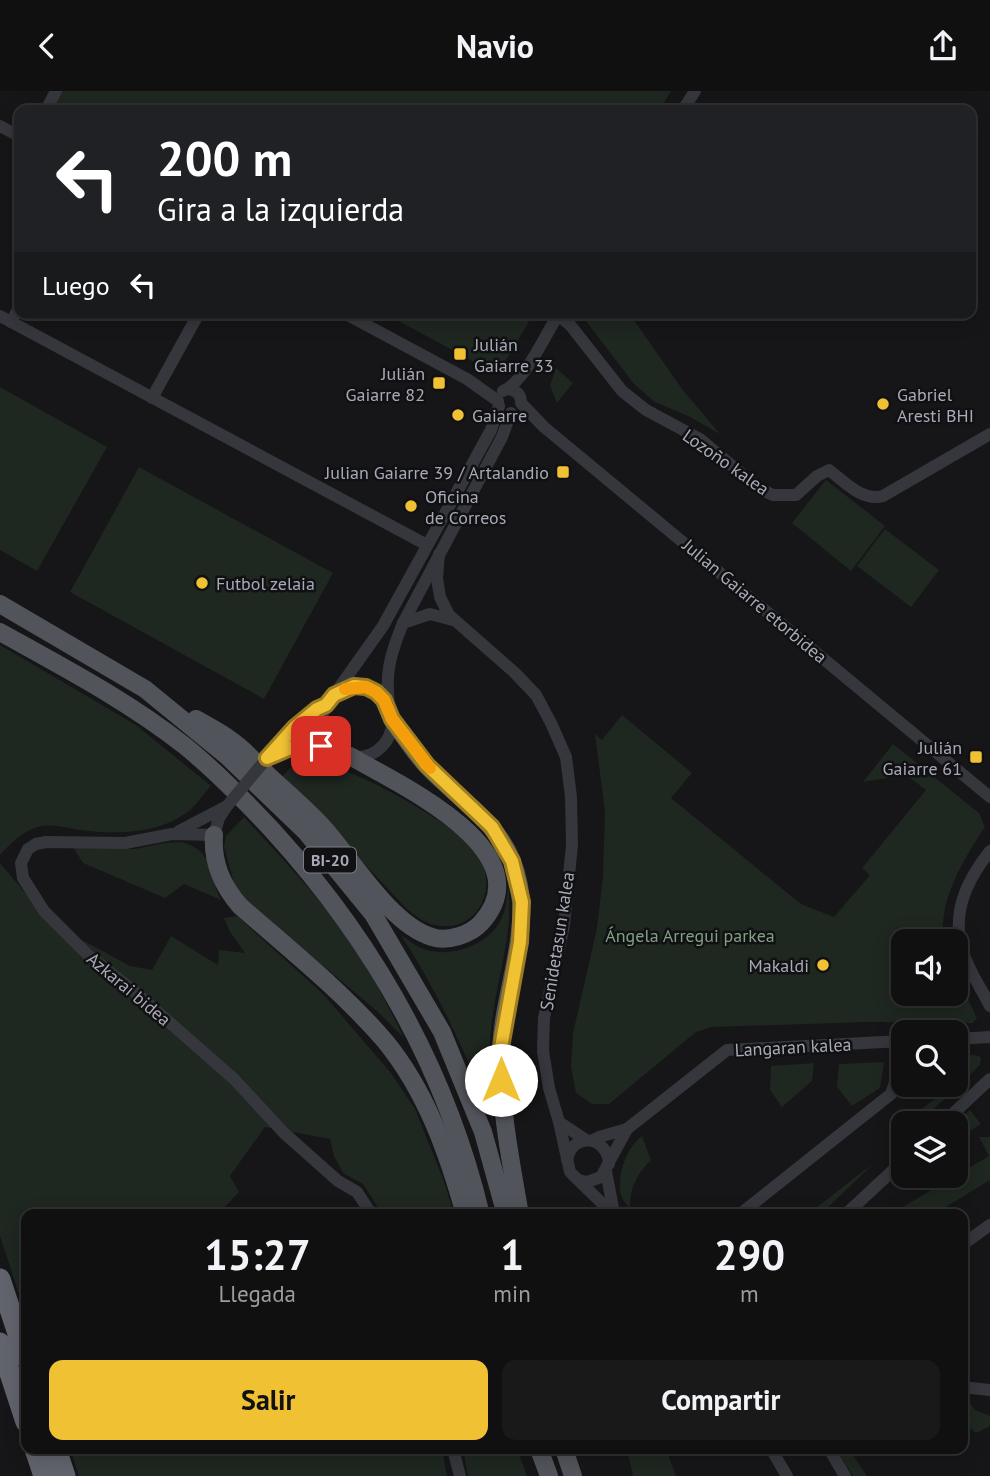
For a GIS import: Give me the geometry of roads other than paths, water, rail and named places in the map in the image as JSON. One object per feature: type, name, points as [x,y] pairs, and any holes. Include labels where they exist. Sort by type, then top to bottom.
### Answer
[{"type":"highway","points":[[0,1279],[21,1344]]},
{"type":"highway","points":[[0,1343],[21,1407]]},
{"type":"highway","points":[[37,1454],[44,1476]]},
{"type":"highway","points":[[58,1454],[65,1476]]},
{"type":"main road","name":"BI-20","points":[[0,604],[145,689],[227,756],[306,832],[373,914],[443,1032],[483,1132],[504,1209]]},
{"type":"main road","name":"BI-20","points":[[0,632],[98,687],[184,745],[237,792],[303,864],[373,959],[406,1016],[440,1087],[466,1159],[479,1209]]},
{"type":"main road","points":[[145,689],[232,740],[321,826],[387,905],[410,928],[434,938],[459,937],[477,928],[487,916],[496,895],[496,879],[491,864],[473,835],[436,806],[343,753]]},
{"type":"main road","points":[[391,715],[427,765],[492,827],[512,861],[522,902],[520,942],[500,1053],[502,1107],[519,1209]]},
{"type":"main road","points":[[214,835],[216,864],[231,895],[240,906],[347,1000],[386,1043],[399,1062],[441,1137],[463,1209]]},
{"type":"main road","points":[[541,1454],[549,1476]]},
{"type":"main road","points":[[566,1454],[573,1476]]},
{"type":"street","points":[[6,319],[427,545]]},
{"type":"street","points":[[152,398],[196,319]]},
{"type":"street","points":[[355,319],[467,379],[498,403],[504,411],[511,413]]},
{"type":"street","points":[[509,389],[523,373],[555,319]]},
{"type":"street","name":"Lozoño kalea","points":[[563,319],[622,391],[646,410],[700,439],[760,489],[773,495],[796,495],[828,470],[866,497],[874,499],[990,434]]},
{"type":"street","points":[[267,758],[300,744],[321,746],[343,753],[371,754],[387,740],[391,715],[387,673],[393,648],[403,623],[502,437],[511,413],[518,409],[523,373]]},
{"type":"street","points":[[343,753],[324,734],[322,715],[383,626],[491,430],[503,390],[516,391],[521,400]]},
{"type":"street","name":"Julian Gaiarre etorbidea","points":[[521,400],[544,427],[990,797]]},
{"type":"street","points":[[439,554],[438,588],[451,618]]},
{"type":"street","points":[[403,623],[430,614],[451,618]]},
{"type":"street","name":"Senidetasun kalea","points":[[451,618],[515,673],[536,695],[566,757],[571,797],[572,845],[564,925],[544,1018],[543,1051],[567,1160]]},
{"type":"street","points":[[172,834],[214,835],[219,818],[227,806],[294,728],[317,709],[354,686],[366,687],[376,692],[384,700],[391,715]]},
{"type":"street","points":[[172,834],[227,806]]},
{"type":"street","name":"Azkarai bidea","points":[[172,834],[124,843],[36,844],[22,856],[20,871],[44,911],[88,955],[136,993],[234,1079],[284,1133],[338,1181],[356,1192],[368,1209]]},
{"type":"street","points":[[990,851],[975,870],[962,898],[959,924],[963,952],[990,1006]]},
{"type":"street","points":[[968,1038],[990,1037]]},
{"type":"street","name":"Langaran kalea","points":[[590,1140],[627,1129],[727,1050],[891,1042]]},
{"type":"street","points":[[956,1111],[990,1079]]},
{"type":"street","points":[[747,1209],[891,1094]]},
{"type":"street","points":[[559,1122],[605,1149],[613,1209]]},
{"type":"street","name":"Langaran kalea","points":[[607,1168],[627,1129]]},
{"type":"street","points":[[590,1140],[575,1144],[568,1154],[570,1172],[609,1209]]},
{"type":"street","points":[[579,1180],[594,1181],[607,1168]]},
{"type":"street","points":[[851,1209],[891,1172]]},
{"type":"street","points":[[968,1240],[990,1224]]},
{"type":"street","points":[[968,1388],[990,1390]]},
{"type":"street","points":[[454,1454],[460,1476]]},
{"type":"street","points":[[774,1454],[788,1476]]},
{"type":"street","points":[[832,1454],[845,1476]]},
{"type":"place","name":"Julián Gaiarre 33","points":[[460,354]]},
{"type":"place","name":"Julián Gaiarre 82","points":[[439,383]]},
{"type":"place","name":"Gabriel Aresti BHI","points":[[883,404]]},
{"type":"place","name":"Gaiarre","points":[[458,415]]},
{"type":"place","name":"Julian Gaiarre 39 / Artalandio","points":[[563,472]]},
{"type":"place","name":"Oficina de Correos","points":[[411,506]]},
{"type":"place","name":"Futbol zelaia","points":[[202,583]]},
{"type":"place","name":"Julián Gaiarre 61","points":[[976,757]]},
{"type":"place","name":"Makaldi","points":[[823,965]]},
{"type":"park label","name":"Ángela Arregui parkea","points":[[690,935]]}]
